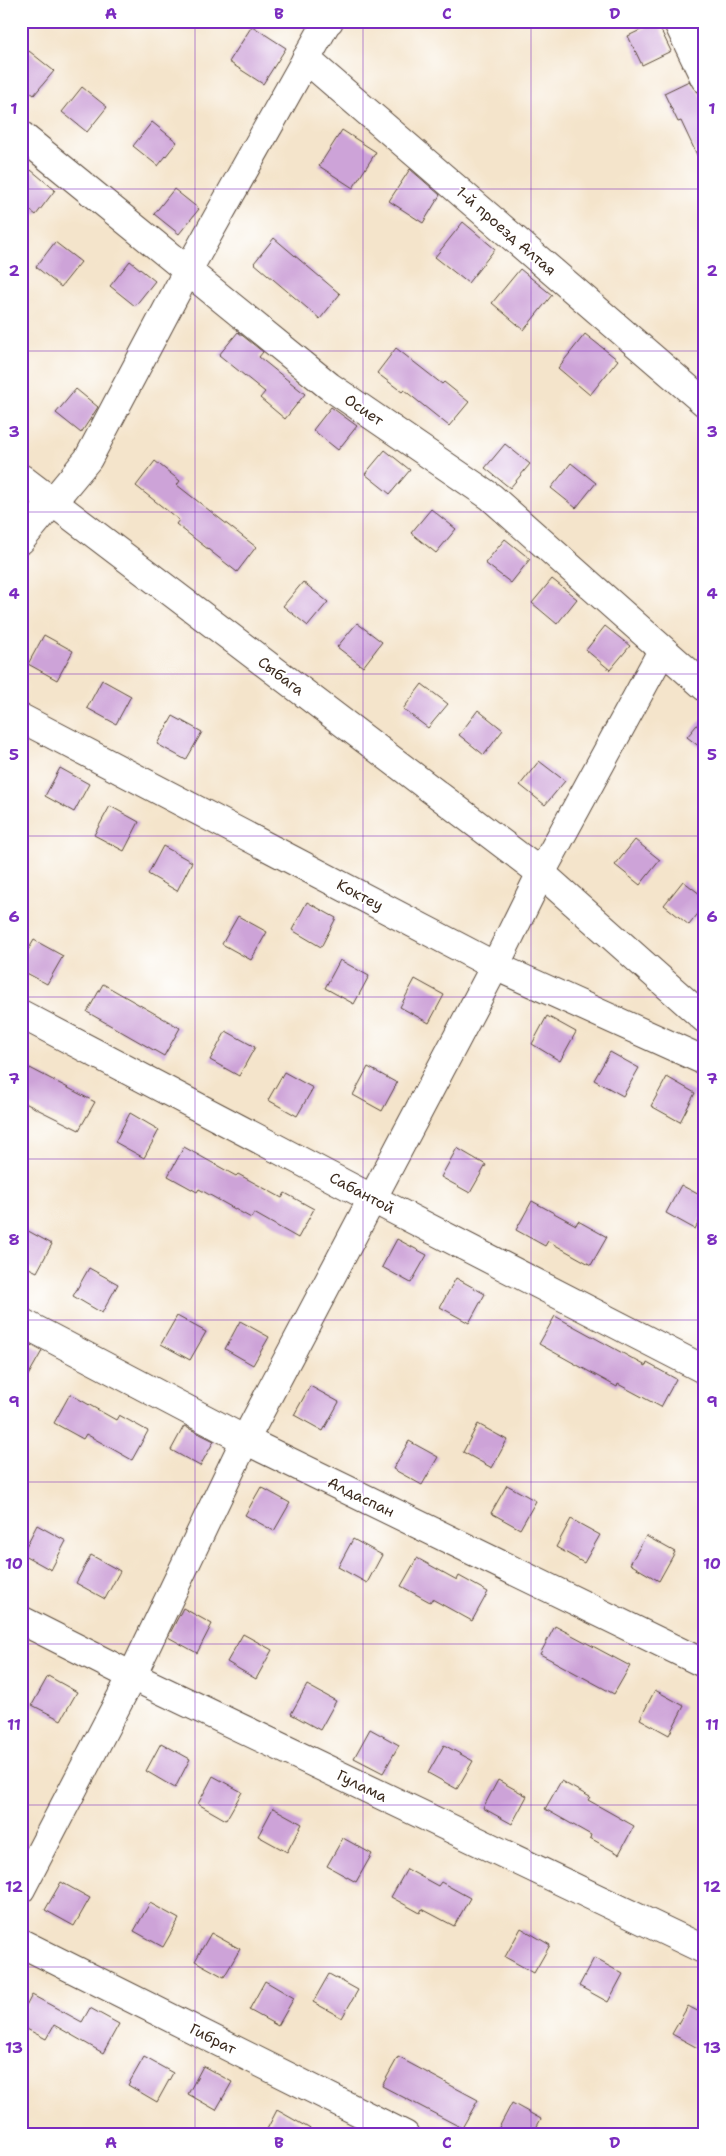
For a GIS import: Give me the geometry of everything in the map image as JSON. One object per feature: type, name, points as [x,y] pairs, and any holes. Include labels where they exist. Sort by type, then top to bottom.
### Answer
[{"type":"street","points":[[676,21],[705,79]]},
{"type":"street","points":[[21,540],[88,459],[188,270],[327,22]]},
{"type":"street","name":"1-й проезд Алтая","points":[[306,59],[705,403]]},
{"type":"street","name":"Осиет","points":[[21,135],[329,386],[491,497],[662,651],[705,687]]},
{"type":"street","name":"Сыбага","points":[[21,478],[541,873],[705,1020]]},
{"type":"street","points":[[21,1889],[132,1676],[245,1440],[495,966],[541,873],[662,651]]},
{"type":"street","name":"Коктеу","points":[[21,718],[495,966],[705,1061]]},
{"type":"street","name":"Сабантой","points":[[21,1014],[371,1198],[705,1370]]},
{"type":"street","name":"Алдаспан","points":[[21,1322],[245,1440],[705,1664]]},
{"type":"street","name":"Гулама","points":[[21,1620],[132,1676],[705,1950]]},
{"type":"street","name":"Гибрат","points":[[21,1943],[406,2135]]},
{"type":"building","points":[[657,22],[671,51],[642,65],[628,36]]},
{"type":"building","points":[[252,26],[286,48],[263,84],[229,62]]},
{"type":"building","points":[[29,51],[54,71],[34,95],[21,85],[21,60]]},
{"type":"building","points":[[689,81],[699,93],[705,105],[705,172],[681,121],[678,122],[664,93]]},
{"type":"building","points":[[82,87],[107,107],[87,132],[62,112]]},
{"type":"building","points":[[152,122],[177,142],[158,166],[133,146]]},
{"type":"building","points":[[342,130],[376,152],[353,188],[319,166]]},
{"type":"building","points":[[410,169],[440,195],[423,223],[389,201]]},
{"type":"building","points":[[31,170],[55,190],[36,215],[21,203],[21,182]]},
{"type":"building","points":[[174,189],[199,209],[179,234],[154,214]]},
{"type":"building","points":[[463,222],[495,249],[468,283],[435,257]]},
{"type":"building","points":[[274,238],[340,294],[320,319],[254,263]]},
{"type":"building","points":[[55,242],[81,262],[61,287],[36,267]]},
{"type":"building","points":[[130,261],[155,281],[135,306],[110,286]]},
{"type":"building","points":[[520,269],[552,295],[524,330],[492,303]]},
{"type":"building","points":[[238,332],[263,352],[259,357],[305,394],[285,419],[260,398],[265,392],[219,355]]},
{"type":"building","points":[[585,334],[618,360],[590,395],[558,368]]},
{"type":"building","points":[[396,348],[442,384],[444,382],[469,402],[449,426],[404,390],[402,392],[377,373]]},
{"type":"building","points":[[76,389],[98,407],[81,433],[56,413]]},
{"type":"building","points":[[331,407],[357,426],[338,450],[313,430]]},
{"type":"building","points":[[505,444],[530,464],[510,488],[485,468]]},
{"type":"building","points":[[385,450],[410,470],[390,494],[365,474]]},
{"type":"building","points":[[155,461],[180,481],[177,485],[256,547],[237,572],[176,524],[179,520],[136,486]]},
{"type":"building","points":[[571,463],[596,483],[576,508],[551,488]]},
{"type":"building","points":[[431,509],[456,529],[436,553],[411,533]]},
{"type":"building","points":[[505,539],[530,559],[511,583],[485,563]]},
{"type":"building","points":[[552,579],[577,599],[557,624],[532,603]]},
{"type":"building","points":[[303,582],[328,602],[308,626],[283,606]]},
{"type":"building","points":[[357,623],[382,642],[363,667],[337,647]]},
{"type":"building","points":[[605,626],[630,646],[610,670],[586,650]]},
{"type":"building","points":[[44,635],[73,651],[57,680],[28,664]]},
{"type":"building","points":[[102,680],[131,696],[116,724],[87,708]]},
{"type":"building","points":[[422,684],[448,704],[428,728],[403,709]]},
{"type":"building","points":[[478,710],[503,730],[484,755],[459,735]]},
{"type":"building","points":[[705,715],[705,751],[687,737]]},
{"type":"building","points":[[173,716],[202,732],[186,760],[157,744]]},
{"type":"building","points":[[539,761],[565,781],[545,805],[520,785]]},
{"type":"building","points":[[60,768],[89,784],[74,812],[45,796]]},
{"type":"building","points":[[110,806],[139,822],[124,851],[94,835]]},
{"type":"building","points":[[635,840],[660,860],[640,885],[615,865]]},
{"type":"building","points":[[163,846],[192,862],[177,891],[148,874]]},
{"type":"building","points":[[683,881],[705,898],[705,905],[689,925],[664,905]]},
{"type":"building","points":[[307,902],[336,918],[321,947],[292,930]]},
{"type":"building","points":[[238,916],[267,932],[251,960],[222,944]]},
{"type":"building","points":[[34,940],[63,956],[47,984],[21,970],[21,962]]},
{"type":"building","points":[[340,960],[369,976],[354,1004],[325,988]]},
{"type":"building","points":[[415,979],[444,995],[429,1023],[400,1007]]},
{"type":"building","points":[[103,984],[180,1028],[164,1056],[87,1012]]},
{"type":"building","points":[[547,1016],[576,1032],[560,1061],[532,1044]]},
{"type":"building","points":[[226,1031],[255,1047],[239,1076],[210,1060]]},
{"type":"building","points":[[610,1052],[639,1068],[623,1096],[594,1080]]},
{"type":"building","points":[[368,1067],[397,1083],[382,1111],[353,1095]]},
{"type":"building","points":[[30,1068],[95,1102],[79,1130],[21,1101],[21,1084]]},
{"type":"building","points":[[284,1072],[313,1088],[297,1116],[268,1100]]},
{"type":"building","points":[[667,1077],[695,1093],[680,1122],[651,1106]]},
{"type":"building","points":[[130,1113],[159,1130],[144,1158],[115,1142]]},
{"type":"building","points":[[184,1147],[236,1176],[238,1174],[282,1198],[285,1193],[314,1209],[298,1238],[254,1213],[251,1218],[199,1189],[197,1192],[168,1176]]},
{"type":"building","points":[[457,1148],[486,1165],[470,1193],[441,1177]]},
{"type":"building","points":[[681,1185],[705,1198],[705,1211],[695,1229],[666,1213]]},
{"type":"building","points":[[532,1201],[576,1225],[578,1221],[607,1237],[591,1265],[548,1241],[545,1246],[516,1230]]},
{"type":"building","points":[[21,1227],[52,1244],[37,1272],[21,1264]]},
{"type":"building","points":[[397,1239],[427,1255],[411,1283],[382,1267]]},
{"type":"building","points":[[89,1268],[118,1284],[102,1313],[73,1296]]},
{"type":"building","points":[[456,1278],[485,1294],[469,1323],[440,1307]]},
{"type":"building","points":[[177,1316],[206,1332],[190,1360],[161,1344]]},
{"type":"building","points":[[555,1316],[646,1366],[647,1363],[676,1379],[661,1407],[618,1384],[617,1387],[539,1344]]},
{"type":"building","points":[[240,1321],[269,1337],[253,1365],[225,1349]]},
{"type":"building","points":[[21,1340],[42,1351],[21,1388]]},
{"type":"building","points":[[310,1386],[339,1402],[323,1431],[294,1415]]},
{"type":"building","points":[[70,1394],[116,1420],[119,1415],[148,1431],[132,1460],[86,1434],[83,1439],[54,1423]]},
{"type":"building","points":[[478,1424],[507,1440],[492,1468],[463,1452]]},
{"type":"building","points":[[184,1426],[214,1441],[200,1466],[171,1450]]},
{"type":"building","points":[[409,1441],[438,1457],[422,1485],[393,1469]]},
{"type":"building","points":[[507,1485],[536,1501],[520,1529],[491,1513]]},
{"type":"building","points":[[261,1487],[290,1503],[274,1531],[245,1515]]},
{"type":"building","points":[[571,1519],[600,1535],[584,1563],[556,1547]]},
{"type":"building","points":[[37,1525],[66,1541],[51,1570],[22,1554]]},
{"type":"building","points":[[646,1536],[675,1552],[659,1581],[630,1564]]},
{"type":"building","points":[[353,1539],[382,1555],[367,1583],[338,1567]]},
{"type":"building","points":[[91,1555],[120,1571],[105,1599],[76,1583]]},
{"type":"building","points":[[417,1558],[457,1580],[459,1576],[488,1592],[472,1621],[432,1599],[430,1602],[401,1586]]},
{"type":"building","points":[[183,1608],[212,1624],[197,1653],[168,1637]]},
{"type":"building","points":[[555,1626],[630,1666],[614,1694],[540,1654]]},
{"type":"building","points":[[243,1634],[272,1650],[256,1679],[227,1662]]},
{"type":"building","points":[[48,1676],[77,1692],[61,1720],[32,1705]]},
{"type":"building","points":[[307,1685],[336,1701],[320,1730],[291,1714]]},
{"type":"building","points":[[655,1690],[684,1706],[669,1735],[640,1719]]},
{"type":"building","points":[[370,1729],[399,1745],[383,1773],[354,1758]]},
{"type":"building","points":[[161,1743],[190,1759],[175,1788],[146,1771]]},
{"type":"building","points":[[444,1745],[473,1761],[457,1789],[428,1773]]},
{"type":"building","points":[[213,1776],[242,1792],[226,1820],[198,1804]]},
{"type":"building","points":[[498,1780],[527,1796],[512,1824],[483,1808]]},
{"type":"building","points":[[561,1781],[590,1797],[588,1800],[634,1826],[619,1854],[590,1838],[591,1835],[545,1809]]},
{"type":"building","points":[[273,1808],[302,1824],[287,1852],[258,1836]]},
{"type":"building","points":[[343,1838],[372,1854],[356,1882],[327,1866]]},
{"type":"building","points":[[407,1869],[438,1886],[441,1882],[470,1898],[454,1926],[422,1909],[420,1913],[391,1897]]},
{"type":"building","points":[[61,1882],[90,1898],[74,1926],[45,1910]]},
{"type":"building","points":[[150,1903],[179,1919],[163,1947],[134,1931]]},
{"type":"building","points":[[521,1928],[550,1945],[534,1973],[505,1957]]},
{"type":"building","points":[[211,1933],[240,1949],[224,1977],[195,1961]]},
{"type":"building","points":[[594,1958],[623,1974],[608,2002],[579,1986]]},
{"type":"building","points":[[329,1974],[358,1990],[342,2018],[313,2002]]},
{"type":"building","points":[[265,1981],[294,1998],[278,2026],[249,2010]]},
{"type":"building","points":[[32,1995],[82,2022],[90,2008],[119,2024],[103,2053],[54,2025],[46,2039],[21,2026],[21,2016]]},
{"type":"building","points":[[688,2006],[705,2015],[705,2052],[672,2034]]},
{"type":"building","points":[[144,2057],[173,2073],[157,2102],[128,2085]]},
{"type":"building","points":[[398,2057],[478,2100],[462,2128],[382,2086]]},
{"type":"building","points":[[203,2066],[232,2082],[216,2110],[188,2094]]},
{"type":"building","points":[[512,2103],[541,2119],[532,2135],[495,2135]]},
{"type":"building","points":[[277,2110],[321,2135],[264,2135]]}]
